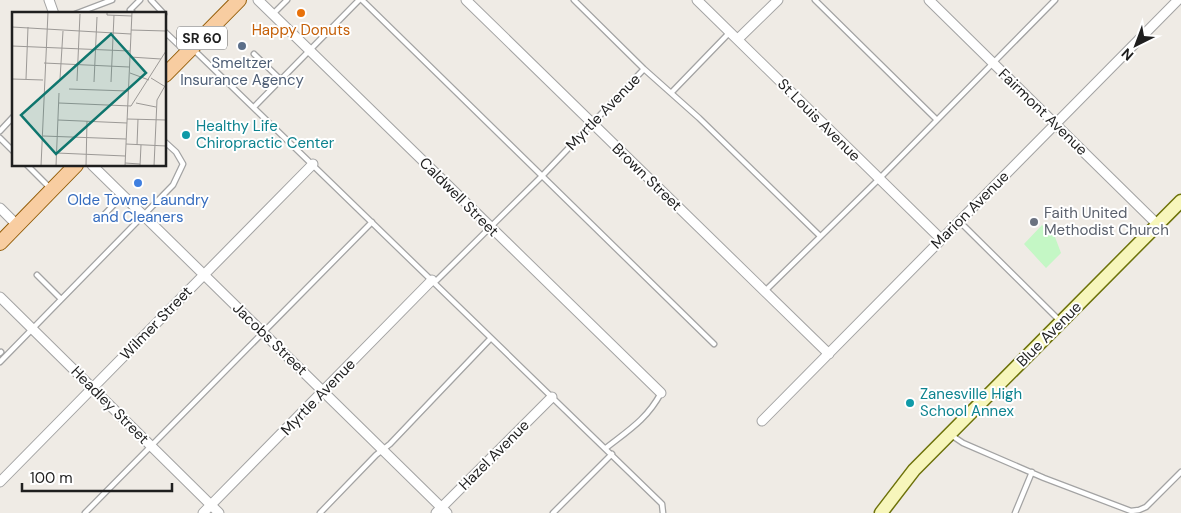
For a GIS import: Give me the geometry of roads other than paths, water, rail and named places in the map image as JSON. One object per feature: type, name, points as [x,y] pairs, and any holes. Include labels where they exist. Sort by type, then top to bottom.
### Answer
[{"type":"main road","name":"SR 60","points":[[166,74],[239,0]]},
{"type":"main road","points":[[0,243],[75,166]]},
{"type":"street","points":[[49,0],[53,12]]},
{"type":"street","name":"Caldwell Street","points":[[258,0],[661,392]]},
{"type":"street","name":"Brown Street","points":[[466,0],[829,354]]},
{"type":"street","name":"St Louis Avenue","points":[[697,0],[941,239]]},
{"type":"street","points":[[738,39],[778,0]]},
{"type":"street","name":"Fairmont Avenue","points":[[929,0],[1158,225]]},
{"type":"street","points":[[1165,0],[1175,3]]},
{"type":"street","name":"Marion Avenue","points":[[762,421],[1175,3]]},
{"type":"street","name":"Wilmer Street","points":[[0,482],[313,164]]},
{"type":"street","name":"Jacobs Street","points":[[93,166],[383,449],[442,511]]},
{"type":"street","name":"Blue Avenue","points":[[880,513],[914,470],[1181,201]]},
{"type":"street","points":[[0,208],[17,225]]},
{"type":"street","name":"Myrtle Avenue","points":[[203,513],[433,281]]},
{"type":"street","name":"Headley Street","points":[[0,297],[219,513]]},
{"type":"street","name":"Hazel Avenue","points":[[442,511],[552,397]]},
{"type":"lane","points":[[80,12],[112,0]]},
{"type":"lane","points":[[132,12],[130,10],[140,0]]},
{"type":"lane","points":[[150,0],[162,12]]},
{"type":"lane","points":[[273,14],[287,0]]},
{"type":"lane","points":[[254,107],[360,0],[543,175],[714,344]]},
{"type":"lane","points":[[574,0],[820,236]]},
{"type":"lane","points":[[815,0],[936,119]]},
{"type":"lane","points":[[764,292],[879,179],[1051,1]]},
{"type":"lane","points":[[671,93],[730,32]]},
{"type":"lane","points":[[166,33],[254,107],[313,164],[606,448],[662,504],[663,513]]},
{"type":"lane","points":[[254,54],[280,80]]},
{"type":"lane","name":"Myrtle Avenue","points":[[433,281],[543,175],[644,68]]},
{"type":"lane","points":[[0,131],[12,118]]},
{"type":"lane","points":[[0,138],[12,150]]},
{"type":"lane","points":[[0,362],[173,185],[183,164],[176,152],[166,143]]},
{"type":"lane","points":[[28,166],[52,190]]},
{"type":"lane","points":[[103,216],[123,195]]},
{"type":"lane","points":[[86,513],[372,222]]},
{"type":"lane","points":[[960,222],[1060,322]]},
{"type":"lane","points":[[37,275],[61,299]]},
{"type":"lane","points":[[320,513],[390,444],[491,338]]},
{"type":"lane","points":[[606,448],[638,423],[652,409],[661,392]]},
{"type":"lane","points":[[950,434],[964,443],[1032,472],[1131,511],[1146,507],[1181,472]]},
{"type":"lane","points":[[553,513],[612,454]]},
{"type":"lane","points":[[1015,513],[1032,472]]},
{"type":"place","name":"Happy Donuts","points":[[301,13]]},
{"type":"place","name":"Smeltzer Insurance Agency","points":[[242,46]]},
{"type":"place","name":"Healthy Life Chiropractic Center","points":[[186,135]]},
{"type":"place","name":"Olde Towne Laundry and Cleaners","points":[[138,183]]},
{"type":"place","name":"Faith United Methodist Church","points":[[1034,222]]},
{"type":"place","name":"Zanesville High School Annex","points":[[910,403]]}]
